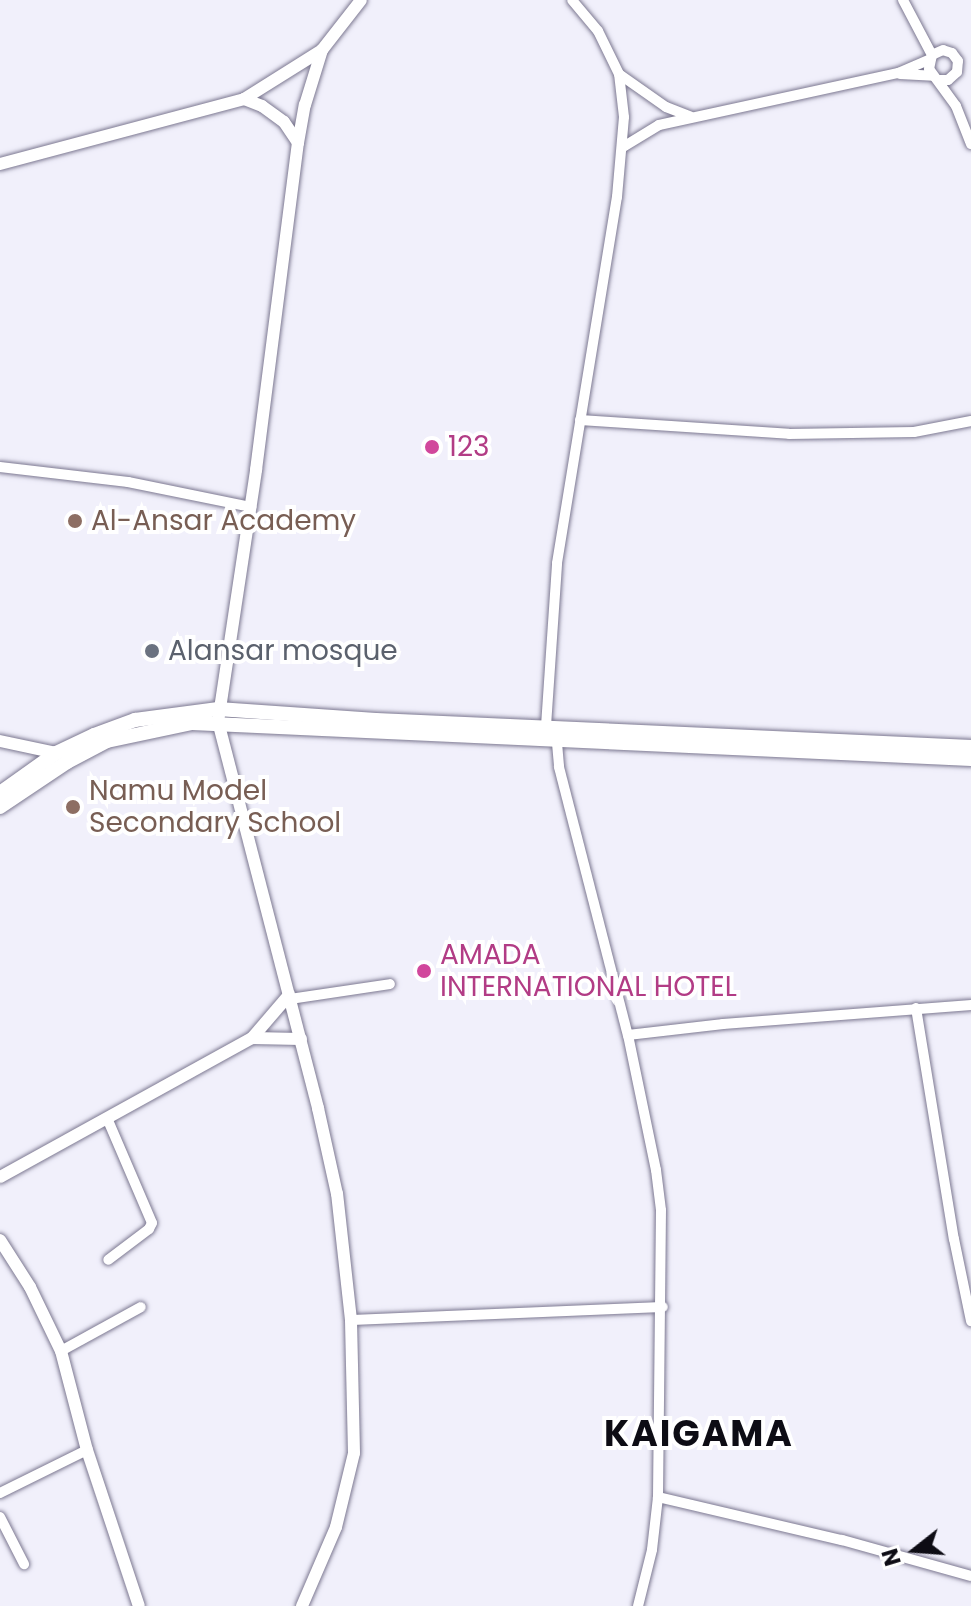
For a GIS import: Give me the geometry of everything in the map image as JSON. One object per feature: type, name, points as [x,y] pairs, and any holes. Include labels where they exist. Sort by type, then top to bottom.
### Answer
[{"type":"main road","points":[[0,793],[56,753],[135,720],[218,716],[546,726],[971,747]]},
{"type":"main road","points":[[0,807],[67,762],[107,741],[218,716],[537,738],[557,743],[585,741],[971,759]]},
{"type":"street","points":[[0,164],[244,99],[322,50],[361,0]]},
{"type":"street","points":[[546,726],[557,563],[623,147],[624,117],[619,74],[598,31],[572,0]]},
{"type":"street","points":[[903,0],[919,28],[936,78],[956,106],[971,144]]},
{"type":"street","points":[[919,28],[943,50],[954,55],[971,56]]},
{"type":"street","points":[[302,1606],[336,1527],[354,1453],[351,1320],[337,1194],[301,1039],[218,716],[251,507],[298,143],[305,105],[322,50]]},
{"type":"street","points":[[623,147],[641,132],[692,117],[898,73],[943,50]]},
{"type":"street","points":[[954,55],[958,61],[955,74],[956,106]]},
{"type":"street","points":[[898,73],[936,78],[955,74],[971,65]]},
{"type":"street","points":[[619,74],[666,107],[692,117]]},
{"type":"street","points":[[244,99],[262,106],[284,122],[298,143]]},
{"type":"street","points":[[580,420],[789,434],[914,432],[971,421]]},
{"type":"street","points":[[0,467],[128,482],[251,507]]},
{"type":"street","points":[[0,741],[56,753]]},
{"type":"street","points":[[557,743],[559,767],[628,1035],[656,1170],[663,1307],[658,1497],[652,1550],[638,1606]]},
{"type":"street","points":[[0,1177],[252,1038],[290,997],[390,984]]},
{"type":"street","points":[[628,1035],[971,1005]]},
{"type":"street","points":[[916,1008],[954,1239],[971,1321]]},
{"type":"street","points":[[252,1038],[301,1039]]},
{"type":"street","points":[[107,1118],[152,1223],[149,1229],[108,1260]]},
{"type":"street","points":[[0,1240],[30,1287],[61,1351],[87,1450],[139,1606]]},
{"type":"street","points":[[61,1351],[141,1307]]},
{"type":"street","points":[[351,1320],[663,1307]]},
{"type":"street","points":[[0,1493],[87,1450]]},
{"type":"street","points":[[658,1497],[842,1540],[971,1576]]},
{"type":"street","points":[[0,1517],[24,1564]]},
{"type":"place","name":"123","points":[[432,447]]},
{"type":"place","name":"Al-Ansar Academy","points":[[75,521]]},
{"type":"place","name":"Alansar mosque","points":[[152,651]]},
{"type":"place","name":"Namu Model Secondary School","points":[[73,807]]},
{"type":"place","name":"AMADA INTERNATIONAL HOTEL","points":[[424,971]]},
{"type":"district","name":"KAIGAMA","points":[[699,1434]]}]
